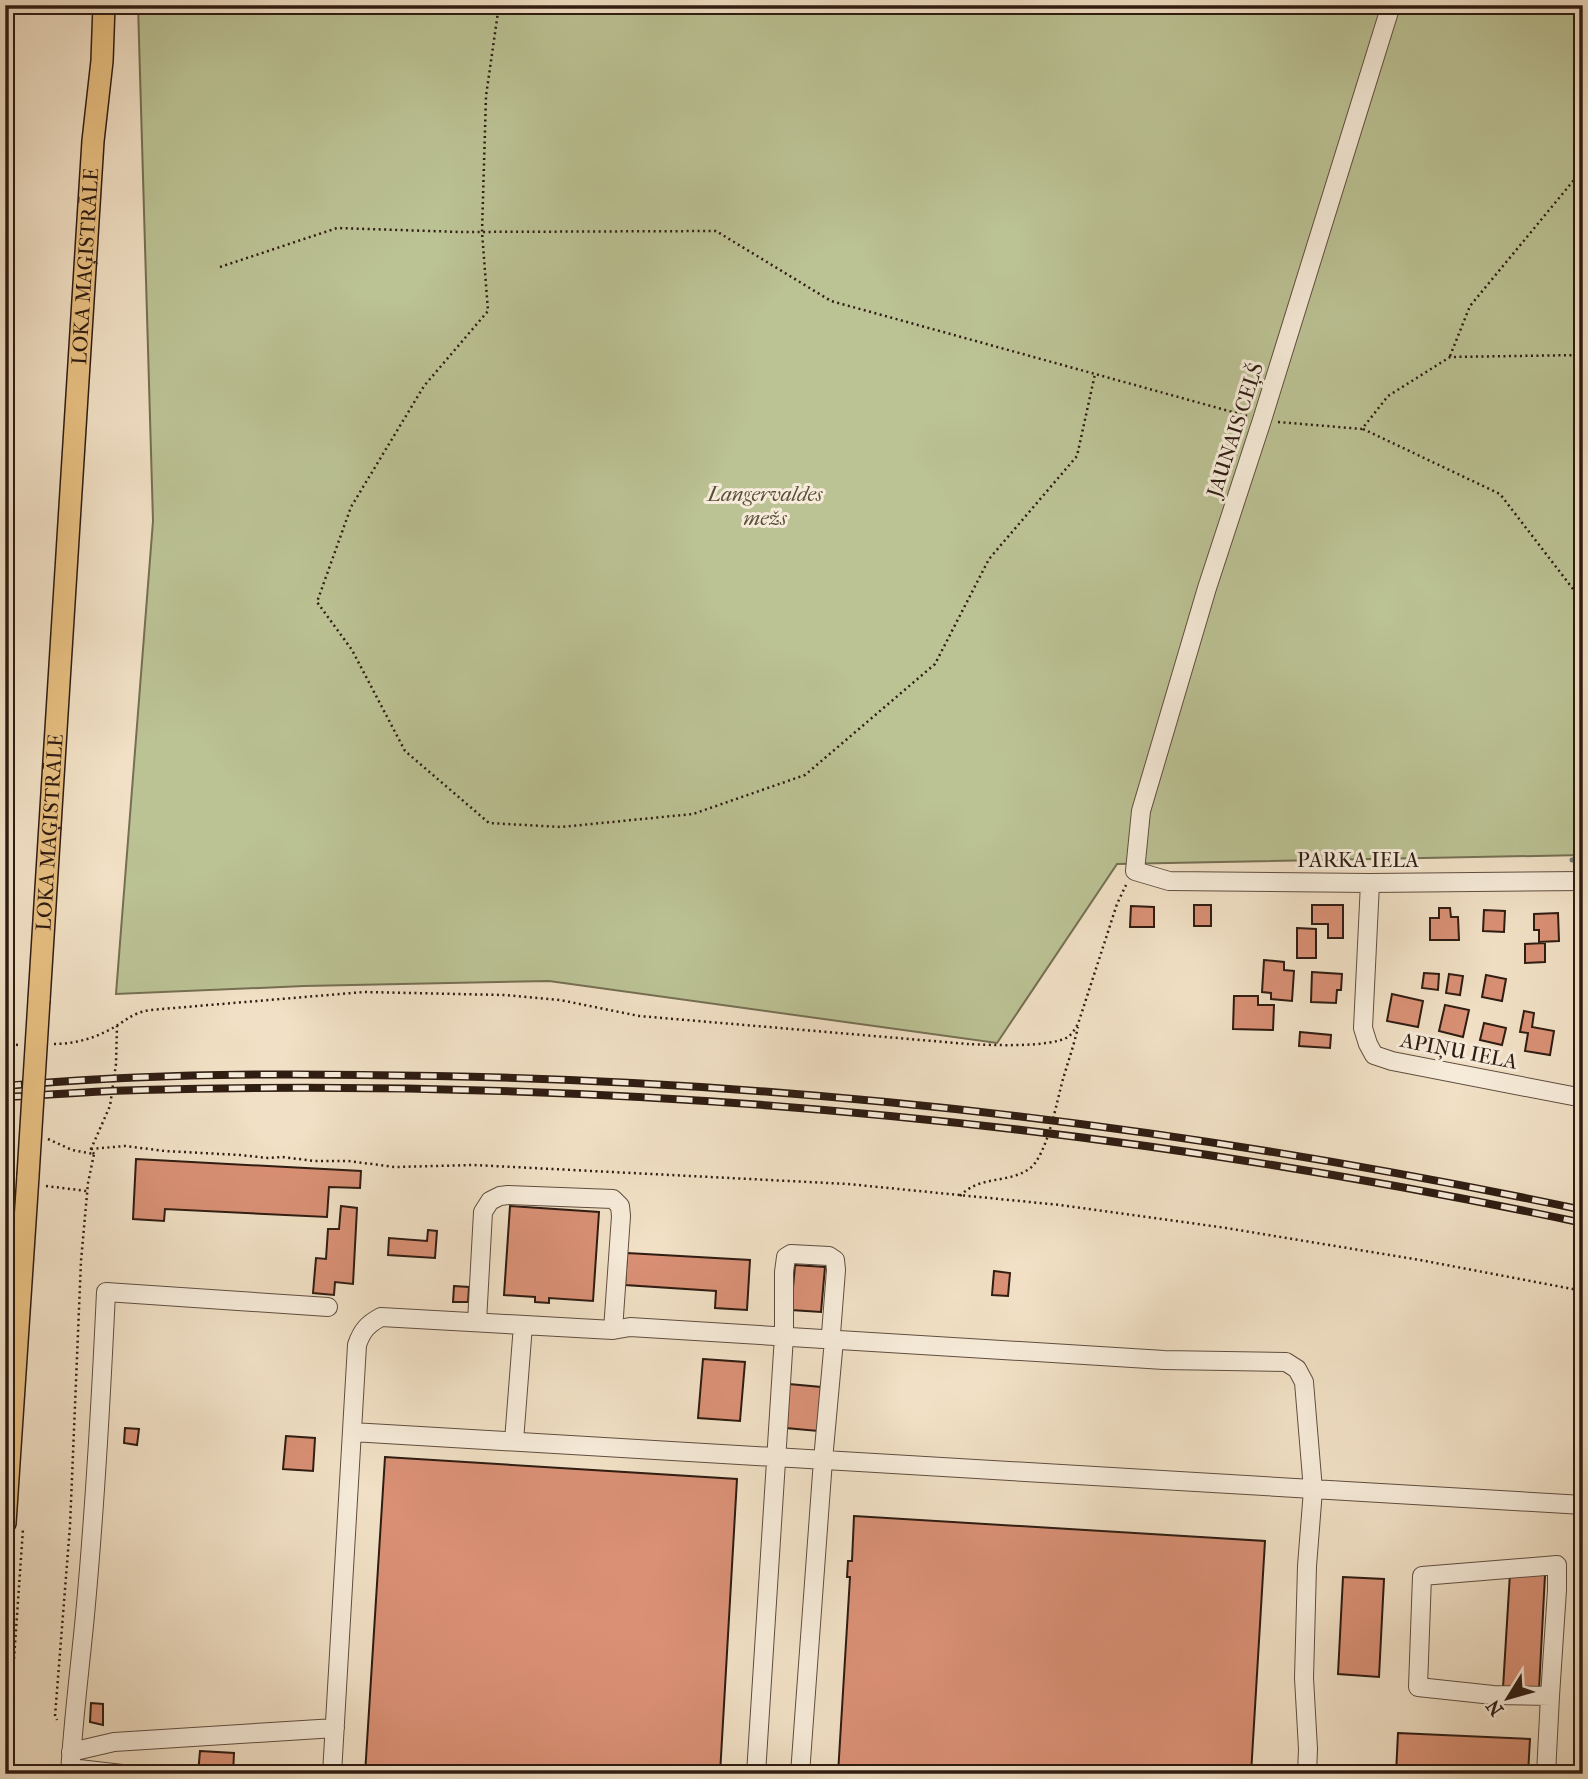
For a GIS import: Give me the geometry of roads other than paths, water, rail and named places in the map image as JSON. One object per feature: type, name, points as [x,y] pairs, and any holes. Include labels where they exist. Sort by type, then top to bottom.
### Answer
[{"type":"main road","name":"LOKA MAĢISTRĀLE","points":[[92,5],[89,114],[93,141]]},
{"type":"main road","name":"LOKA MAĢISTRĀLE","points":[[5,1524],[93,141],[102,61],[104,5]]},
{"type":"street","name":"JAUNAIS CEĻŠ","points":[[1135,871],[1141,811],[1207,588],[1262,421],[1391,5]]},
{"type":"street","name":"PARKA IELA","points":[[1135,871],[1169,881],[1583,881]]},
{"type":"street","name":"APIŅU IELA","points":[[1370,883],[1363,1028],[1374,1055],[1383,1059],[1583,1098]]},
{"type":"street","points":[[477,1322],[483,1212],[490,1201],[508,1195],[614,1199],[620,1206],[621,1216],[613,1330]]},
{"type":"street","points":[[756,1774],[783,1336],[784,1272],[786,1257],[791,1254],[829,1256],[835,1261],[836,1270],[831,1334],[834,1340],[800,1774]]},
{"type":"street","points":[[70,1765],[100,1419],[106,1292],[328,1307]]},
{"type":"street","points":[[332,1774],[357,1345],[362,1332],[370,1323],[381,1317],[613,1330],[630,1327],[1164,1360],[1286,1362],[1297,1368],[1304,1382],[1313,1490],[1307,1566],[1304,1678],[1307,1774]]},
{"type":"street","points":[[514,1441],[523,1325]]},
{"type":"street","points":[[352,1432],[1583,1505]]},
{"type":"street","points":[[1546,1774],[1557,1590],[1556,1565],[1422,1576],[1418,1687],[1493,1695],[1550,1696]]},
{"type":"street","points":[[70,1765],[114,1742],[335,1728]]},
{"type":"street","points":[[70,1765],[122,1774]]},
{"type":"waterway","points":[[1572,860],[1583,859]]},
{"type":"railway","points":[[5,1086],[166,1076],[328,1074],[580,1080],[869,1100],[1156,1134],[1299,1156],[1583,1210]]},
{"type":"railway","points":[[5,1097],[141,1090],[322,1088],[504,1091],[685,1100],[866,1114],[1046,1133],[1226,1158],[1405,1188],[1583,1223]]},
{"type":"park label","name":"Langervaldes mežs","points":[[765,506]]}]
